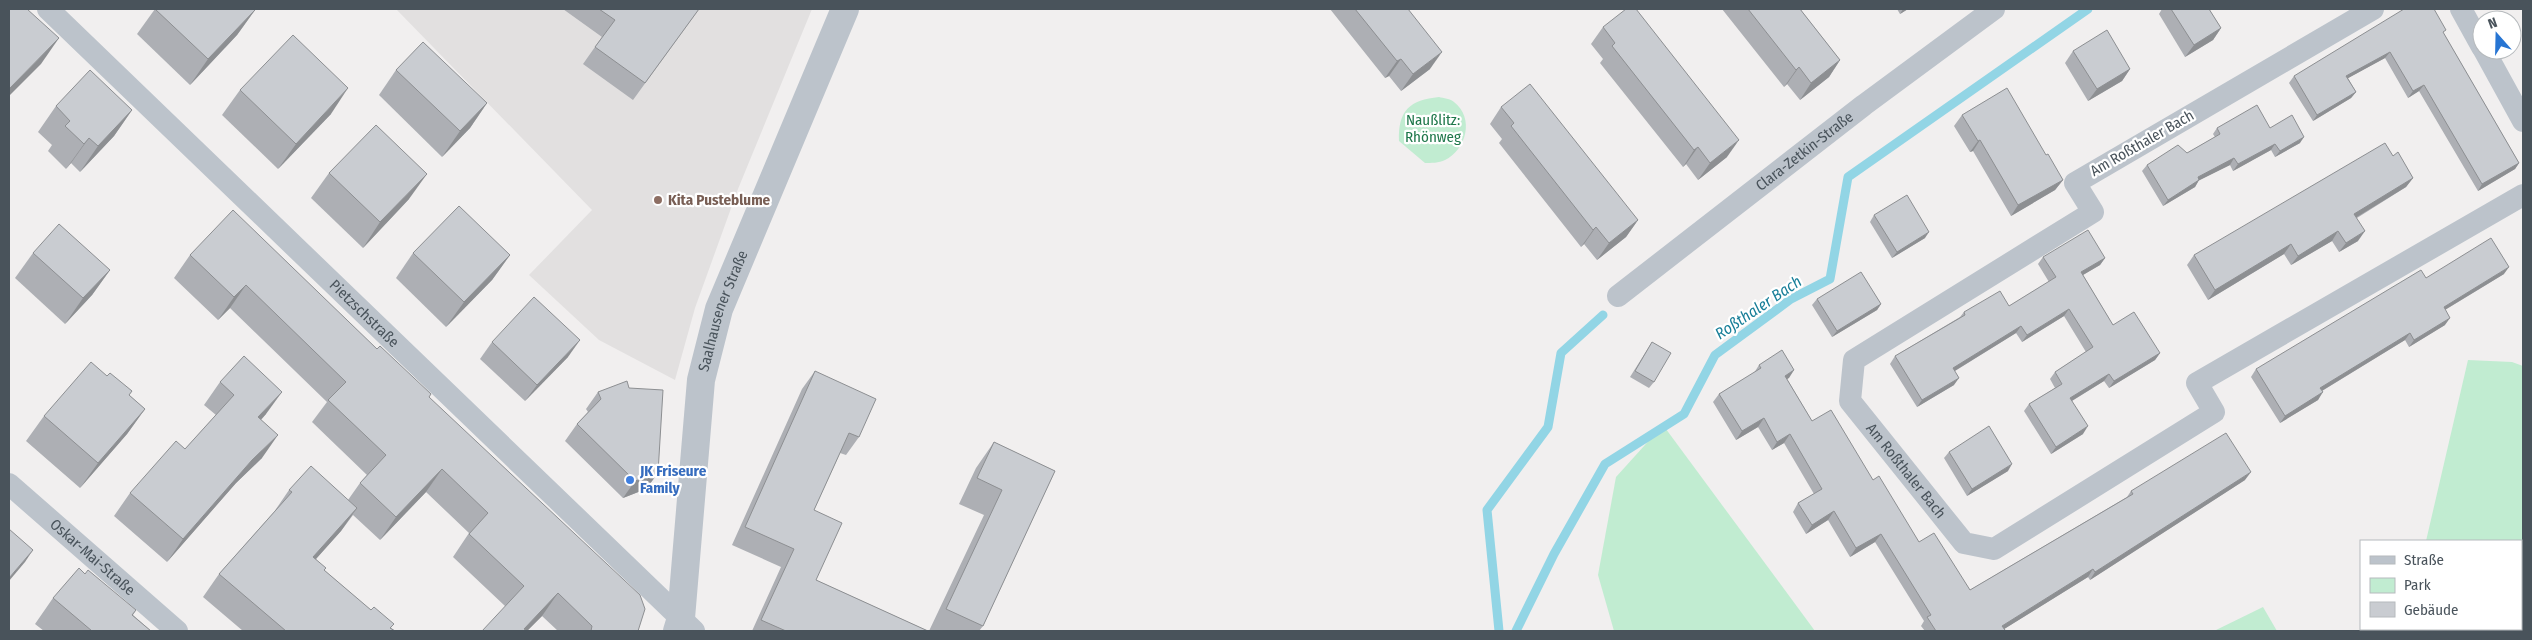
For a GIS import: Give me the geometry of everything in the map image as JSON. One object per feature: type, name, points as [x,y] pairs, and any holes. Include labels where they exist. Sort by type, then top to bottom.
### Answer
[{"type":"street","name":"Pietzschstraße","points":[[48,9],[684,627]]},
{"type":"street","name":"Saalhausener Straße","points":[[684,627],[701,380],[719,309],[845,9]]},
{"type":"street","name":"Am Roßthaler Bach","points":[[2372,9],[2075,183],[2092,212],[1854,360],[1850,401],[1958,536],[1964,543],[1994,549],[2214,412],[2197,383],[2523,195]]},
{"type":"street","points":[[2461,9],[2472,28]]},
{"type":"street","name":"Clara-Zetkin-Straße","points":[[1618,296],[1985,11]]},
{"type":"street","points":[[2490,60],[2523,121]]},
{"type":"street","name":"Oskar-Mai-Straße","points":[[9,484],[177,631]]},
{"type":"shaded area","name":"Kita Pusteblume","points":[[396,9],[812,9],[738,189],[695,308],[675,380],[599,340],[529,275],[592,210]]},
{"type":"green space","name":"Naußlitz: Rhönweg","points":[[1439,97],[1453,101],[1461,109],[1466,125],[1465,133],[1463,141],[1452,155],[1440,162],[1425,163],[1399,141],[1399,130],[1401,121],[1408,108],[1420,101]]},
{"type":"green space","points":[[2468,360],[2512,362],[2523,366],[2523,631],[2405,631],[2522,630],[2522,540],[2426,540]]},
{"type":"green space","points":[[1663,425],[1815,631],[1614,631],[1598,575],[1616,477]]},
{"type":"green space","points":[[2263,607],[2277,631],[2214,631]]},
{"type":"building","points":[[9,9],[27,9],[59,38],[9,89]]},
{"type":"building","points":[[155,9],[254,9],[255,10],[208,59]]},
{"type":"building","points":[[599,9],[699,9],[645,83],[595,47],[615,20]]},
{"type":"building","points":[[1355,9],[1408,9],[1442,52],[1413,74],[1401,59],[1397,61]]},
{"type":"building","points":[[1626,9],[1636,9],[1739,140],[1710,163],[1698,147],[1694,150],[1612,46],[1615,43],[1603,27]]},
{"type":"building","points":[[1748,9],[1800,9],[1840,60],[1811,83],[1799,67],[1796,70]]},
{"type":"building","points":[[2171,9],[2209,9],[2221,28],[2194,45]]},
{"type":"building","points":[[2404,9],[2434,9],[2446,30],[2443,32],[2519,163],[2482,184],[2424,85],[2413,91],[2390,52],[2346,76],[2356,92],[2317,115],[2294,76]]},
{"type":"building","points":[[2107,30],[2130,69],[2097,89],[2073,51]]},
{"type":"building","points":[[293,35],[348,88],[296,144],[240,90]]},
{"type":"building","points":[[423,42],[487,103],[460,131],[396,70]]},
{"type":"building","points":[[90,70],[132,110],[98,146],[89,138],[84,144],[65,126],[70,121],[56,106]]},
{"type":"building","points":[[1530,84],[1638,220],[1609,243],[1596,227],[1593,230],[1511,126],[1514,123],[1501,107]]},
{"type":"building","points":[[2007,88],[2046,155],[2048,154],[2063,180],[2018,205],[1980,140],[1978,141],[1962,115]]},
{"type":"building","points":[[2257,105],[2270,128],[2292,115],[2304,137],[2280,151],[2275,144],[2238,164],[2234,158],[2198,177],[2199,180],[2168,200],[2147,165],[2178,145],[2187,153],[2220,134],[2217,128]]},
{"type":"building","points":[[376,125],[427,174],[380,222],[329,173]]},
{"type":"building","points":[[2385,143],[2393,156],[2398,152],[2413,178],[2354,214],[2365,231],[2346,243],[2338,231],[2298,256],[2291,244],[2215,290],[2194,255]]},
{"type":"building","points":[[1907,195],[1929,232],[1897,252],[1874,215]]},
{"type":"building","points":[[459,206],[510,255],[464,302],[413,253]]},
{"type":"building","points":[[233,210],[377,349],[380,346],[431,394],[429,397],[640,595],[645,609],[638,631],[591,631],[592,626],[558,593],[524,629],[527,631],[482,631],[524,586],[469,534],[488,513],[442,469],[396,517],[360,483],[386,455],[328,400],[346,382],[246,285],[234,297],[190,255]]},
{"type":"building","points":[[59,224],[110,270],[83,298],[33,253]]},
{"type":"building","points":[[2088,230],[2105,258],[2081,272],[2113,325],[2134,312],[2160,353],[2114,381],[2109,374],[2070,398],[2088,426],[2056,447],[2029,404],[2062,384],[2055,372],[2093,347],[2069,309],[2027,335],[2021,326],[1953,368],[1959,378],[1922,400],[1895,356],[1965,315],[1964,312],[2000,291],[2009,306],[2056,277],[2043,257]]},
{"type":"building","points":[[2491,238],[2509,267],[2444,307],[2450,318],[2414,340],[2410,333],[2320,388],[2323,392],[2285,416],[2256,369],[2421,270],[2426,278]]},
{"type":"building","points":[[1861,272],[1881,304],[1837,331],[1817,299]]},
{"type":"building","points":[[534,297],[580,340],[537,385],[492,342]]},
{"type":"building","points":[[1652,342],[1671,353],[1654,382],[1635,371]]},
{"type":"building","points":[[1782,350],[1794,370],[1785,376],[1812,421],[1831,410],[1873,480],[1879,476],[1919,542],[1934,533],[1970,590],[2133,494],[2131,491],[2226,433],[2251,472],[2095,572],[2093,569],[2002,626],[2005,630],[1936,631],[1927,617],[1931,615],[1881,534],[1856,548],[1834,511],[1812,525],[1798,503],[1822,489],[1790,434],[1777,442],[1764,418],[1742,431],[1719,394],[1761,368],[1759,365]]},
{"type":"building","points":[[244,356],[282,392],[258,417],[278,435],[252,460],[183,539],[130,493],[176,441],[185,449],[234,395],[220,382]]},
{"type":"building","points":[[91,362],[107,376],[110,373],[132,391],[129,395],[145,409],[98,463],[44,416]]},
{"type":"building","points":[[815,371],[876,399],[859,437],[849,433],[814,510],[842,523],[816,580],[928,631],[786,631],[761,620],[794,549],[745,527]]},
{"type":"building","points":[[627,381],[629,388],[663,390],[658,473],[635,481],[577,424],[601,399],[598,392]]},
{"type":"building","points":[[1989,426],[2012,464],[1972,489],[1949,452]]},
{"type":"building","points":[[994,442],[1055,471],[983,626],[946,609],[1002,490],[977,478]]},
{"type":"building","points":[[311,466],[357,508],[313,557],[326,568],[324,570],[371,610],[374,607],[394,624],[390,628],[395,631],[286,631],[219,574],[292,492],[289,490]]},
{"type":"building","points":[[9,529],[33,550],[9,578]]},
{"type":"building","points":[[79,568],[85,574],[88,570],[136,610],[132,615],[151,631],[92,631],[53,598]]},
{"type":"waterway","name":"Roßthaler Bach","points":[[1516,631],[1554,554],[1605,464],[1684,414],[1715,355],[1791,299],[1830,279],[1848,177],[2088,9]]},
{"type":"waterway","points":[[1499,631],[1487,510],[1548,427],[1561,353],[1603,315]]},
{"type":"place","name":"Kita Pusteblume","points":[[658,200]]},
{"type":"place","name":"JK Friseure Family","points":[[630,480]]}]
